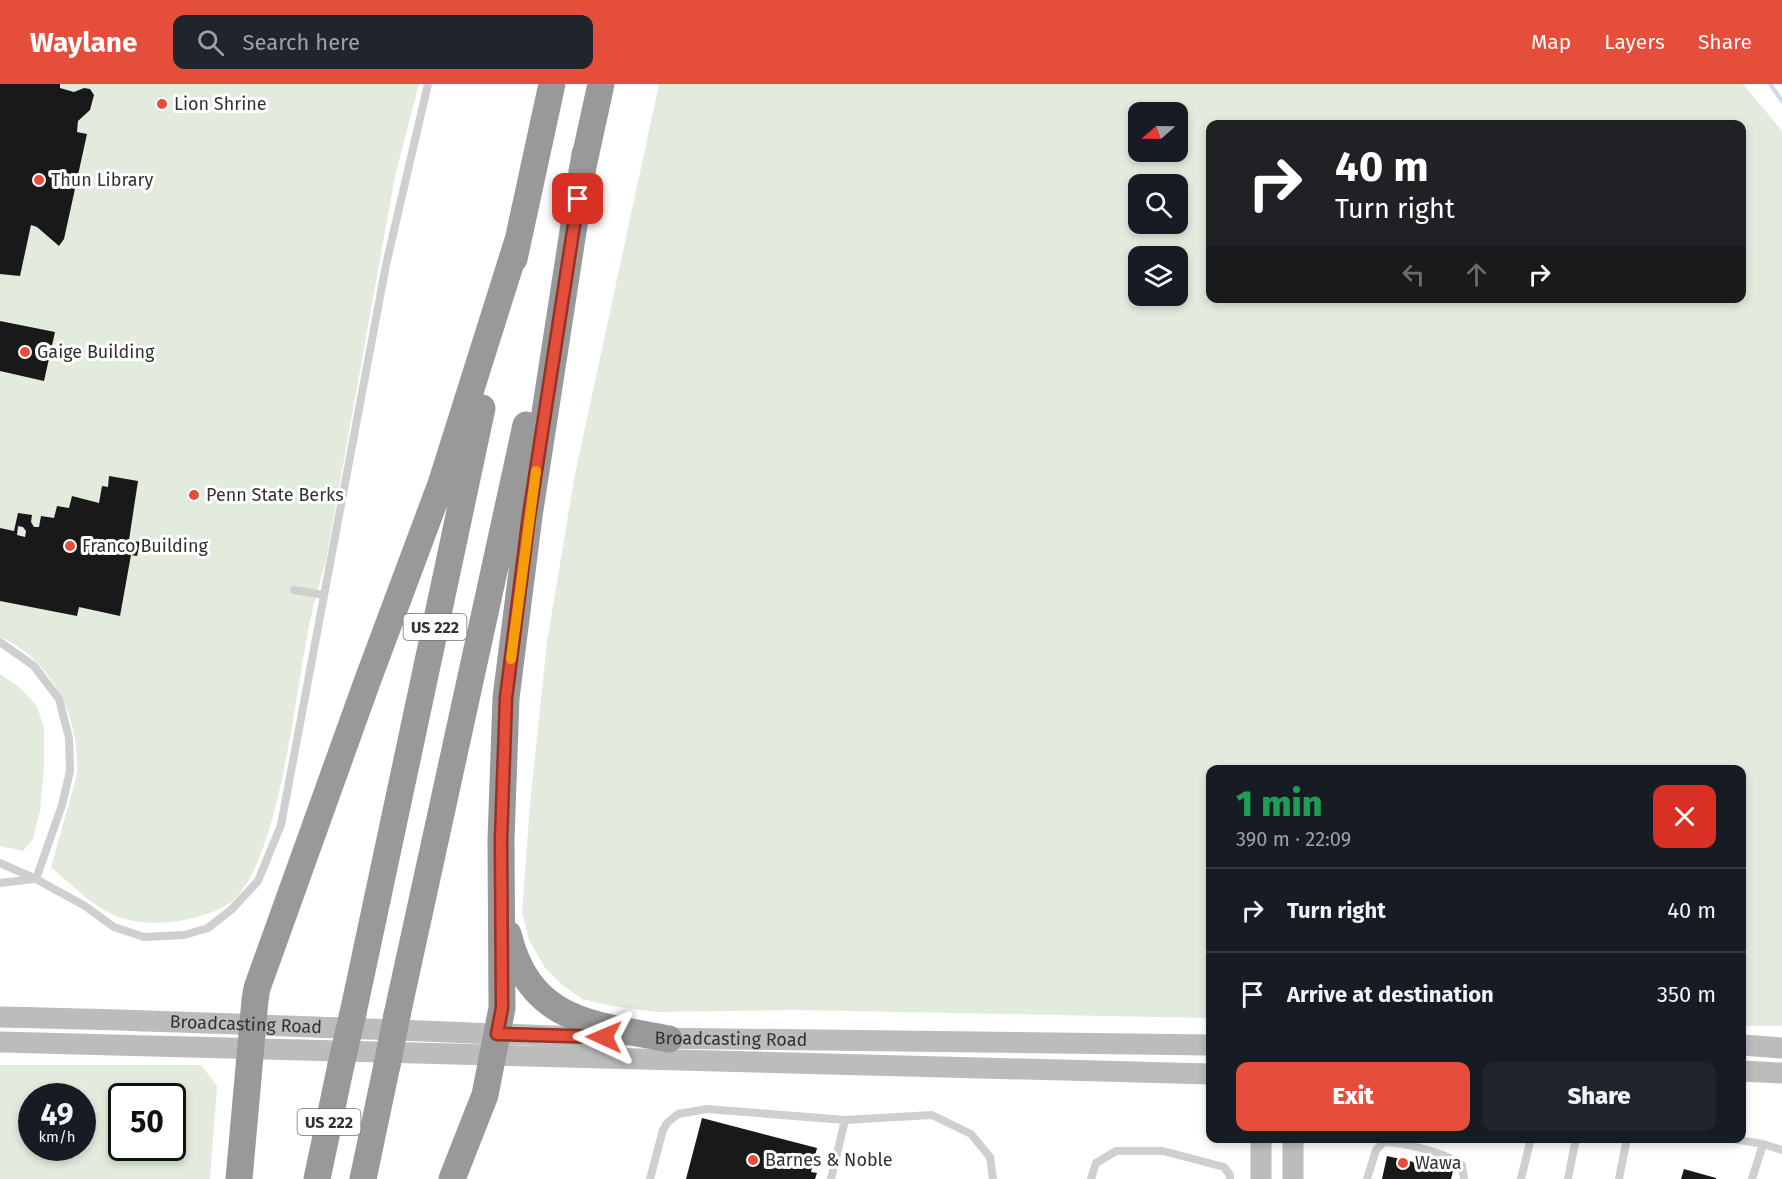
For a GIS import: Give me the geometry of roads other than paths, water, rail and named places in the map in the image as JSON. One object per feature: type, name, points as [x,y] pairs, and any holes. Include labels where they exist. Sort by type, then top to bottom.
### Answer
[{"type":"highway","name":"US 222","points":[[317,1179],[552,84]]},
{"type":"highway","name":"US 222","points":[[363,1179],[601,84]]},
{"type":"highway","points":[[452,1179],[485,1095],[502,1008],[501,829],[506,698],[529,516],[585,154]]},
{"type":"highway","points":[[239,1179],[257,988],[367,681],[441,484],[518,240]]},
{"type":"highway","points":[[502,908],[509,938],[522,970],[538,993],[549,1003],[572,1018],[669,1039]]},
{"type":"main road","name":"Broadcasting Road","points":[[0,1017],[150,1020],[252,1038]]},
{"type":"main road","name":"Broadcasting Road","points":[[0,1042],[252,1038],[495,1045],[1206,1074]]},
{"type":"main road","name":"Broadcasting Road","points":[[495,1045],[669,1039],[1206,1045]]},
{"type":"main road","points":[[1746,1045],[1782,1048]]},
{"type":"main road","points":[[1746,1071],[1782,1073]]},
{"type":"main road","points":[[1261,1143],[1261,1179]]},
{"type":"main road","points":[[1293,1143],[1293,1179]]},
{"type":"lane","points":[[0,863],[36,879],[85,906],[114,927],[144,937],[184,935],[208,928],[232,909],[258,881],[281,825],[386,265],[428,84]]},
{"type":"lane","points":[[294,590],[324,595]]},
{"type":"lane","points":[[0,642],[34,666],[59,699],[69,738],[70,771],[62,805],[36,879]]},
{"type":"lane","points":[[0,883],[36,879]]},
{"type":"lane","points":[[650,1179],[663,1130],[668,1123],[678,1114],[706,1109],[845,1120],[932,1115],[971,1134],[990,1157],[993,1179]]},
{"type":"lane","points":[[831,1179],[845,1120]]},
{"type":"lane","points":[[1746,1141],[1782,1150]]},
{"type":"lane","points":[[1367,1179],[1376,1150],[1382,1143]]},
{"type":"lane","points":[[1395,1143],[1452,1158],[1462,1165],[1464,1179]]},
{"type":"lane","points":[[1521,1179],[1531,1143]]},
{"type":"lane","points":[[1568,1179],[1575,1143]]},
{"type":"lane","points":[[1619,1179],[1626,1143]]},
{"type":"lane","points":[[1752,1179],[1763,1144]]},
{"type":"lane","points":[[1091,1179],[1096,1163],[1116,1151],[1163,1151],[1224,1167],[1230,1179]]},
{"type":"waterway","points":[[1770,84],[1782,101]]},
{"type":"place","name":"Lion Shrine","points":[[162,104]]},
{"type":"place","name":"Thun Library","points":[[39,180]]},
{"type":"place","name":"Gaige Building","points":[[25,352]]},
{"type":"place","name":"Penn State Berks","points":[[194,495]]},
{"type":"place","name":"Franco Building","points":[[70,546]]},
{"type":"place","name":"Barnes & Noble","points":[[753,1160]]},
{"type":"place","name":"Wawa","points":[[1403,1163]]}]
